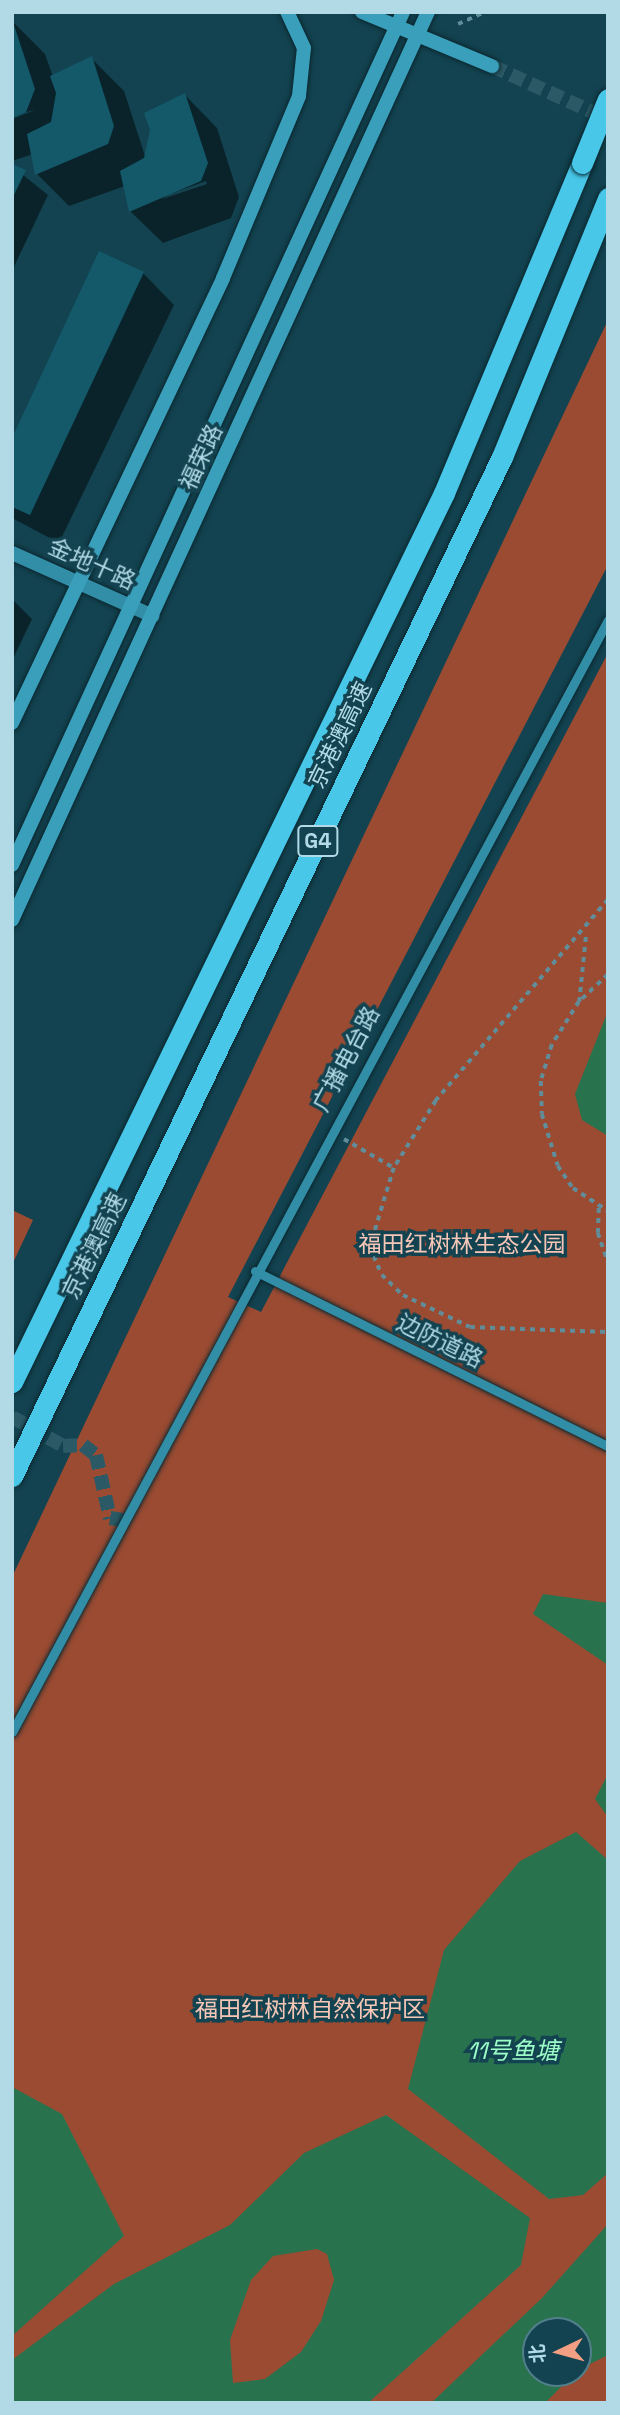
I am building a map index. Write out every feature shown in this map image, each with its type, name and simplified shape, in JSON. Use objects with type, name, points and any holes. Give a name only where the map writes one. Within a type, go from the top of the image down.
[{"type":"highway","name":"京港澳高速","points":[[12,1382],[444,493],[608,99]]},
{"type":"highway","name":"京港澳高速","points":[[12,1476],[502,457],[608,198]]},
{"type":"main road","points":[[12,723],[223,278],[299,96],[304,48],[287,12]]},
{"type":"main road","points":[[362,12],[397,28],[419,33],[492,66]]},
{"type":"main road","points":[[405,12],[419,33]]},
{"type":"main road","name":"福荣路","points":[[12,865],[405,12]]},
{"type":"main road","name":"福荣路","points":[[12,920],[428,12]]},
{"type":"street","name":"金地十路","points":[[12,553],[77,585],[153,616]]},
{"type":"lane","name":"广播电台路","points":[[12,1732],[330,1131],[604,636],[608,620]]},
{"type":"lane","name":"边防道路","points":[[255,1271],[608,1446]]},
{"type":"path","points":[[458,24],[480,13]]},
{"type":"path","points":[[608,900],[586,931],[462,1067],[394,1168],[370,1247],[382,1275],[404,1295],[470,1327],[608,1332]]},
{"type":"path","points":[[579,1002],[586,931]]},
{"type":"path","points":[[608,975],[579,1002],[552,1045],[541,1081],[542,1114],[558,1166],[599,1208],[608,1210]]},
{"type":"path","points":[[330,1131],[394,1168]]},
{"type":"path","points":[[599,1208],[598,1233],[608,1262]]},
{"type":"green space","name":"福田红树林自然保护区","points":[[608,320],[608,565],[228,1297],[261,1312],[608,653],[608,2403],[12,2403],[12,1577]]},
{"type":"green space","points":[[12,1210],[33,1220],[12,1265]]},
{"type":"water","points":[[608,1011],[608,1136],[582,1120],[575,1094]]},
{"type":"water","points":[[543,1594],[608,1603],[608,1665],[533,1614]]},
{"type":"water","points":[[608,1774],[608,1817],[595,1799]]},
{"type":"water","name":"11号鱼塘","points":[[576,1832],[608,1860],[608,2173],[583,2195],[549,2199],[408,2089],[444,1950],[520,1861]]},
{"type":"water","points":[[12,2087],[62,2114],[124,2236],[12,2336]]},
{"type":"water","points":[[386,2115],[530,2218],[521,2265],[368,2403],[12,2403],[12,2360],[114,2284],[230,2225],[304,2153]],"holes":[[[317,2249],[327,2254],[334,2280],[321,2321],[301,2352],[265,2379],[233,2383],[230,2340],[251,2280],[273,2256]]]},
{"type":"water","points":[[608,2224],[608,2355],[592,2363],[592,2317],[522,2317],[522,2387],[561,2387],[545,2403],[431,2403],[542,2298]]},
{"type":"building","points":[[12,19],[35,89],[26,112],[12,118]]},
{"type":"building","points":[[92,56],[114,126],[108,144],[35,175],[27,134],[51,122],[56,93],[50,76]]},
{"type":"building","points":[[185,93],[208,163],[201,181],[129,212],[120,171],[144,158],[150,130],[144,113]]},
{"type":"building","points":[[12,164],[26,170],[12,199]]},
{"type":"building","points":[[99,251],[144,272],[30,515],[12,507],[12,438]]},
{"type":"tunnel","points":[[492,66],[608,119]]},
{"type":"tunnel","points":[[12,1417],[63,1446],[83,1445],[96,1455],[110,1518],[123,1520]]},
{"type":"park label","name":"福田红树林生态公园","points":[[462,1244]]}]
